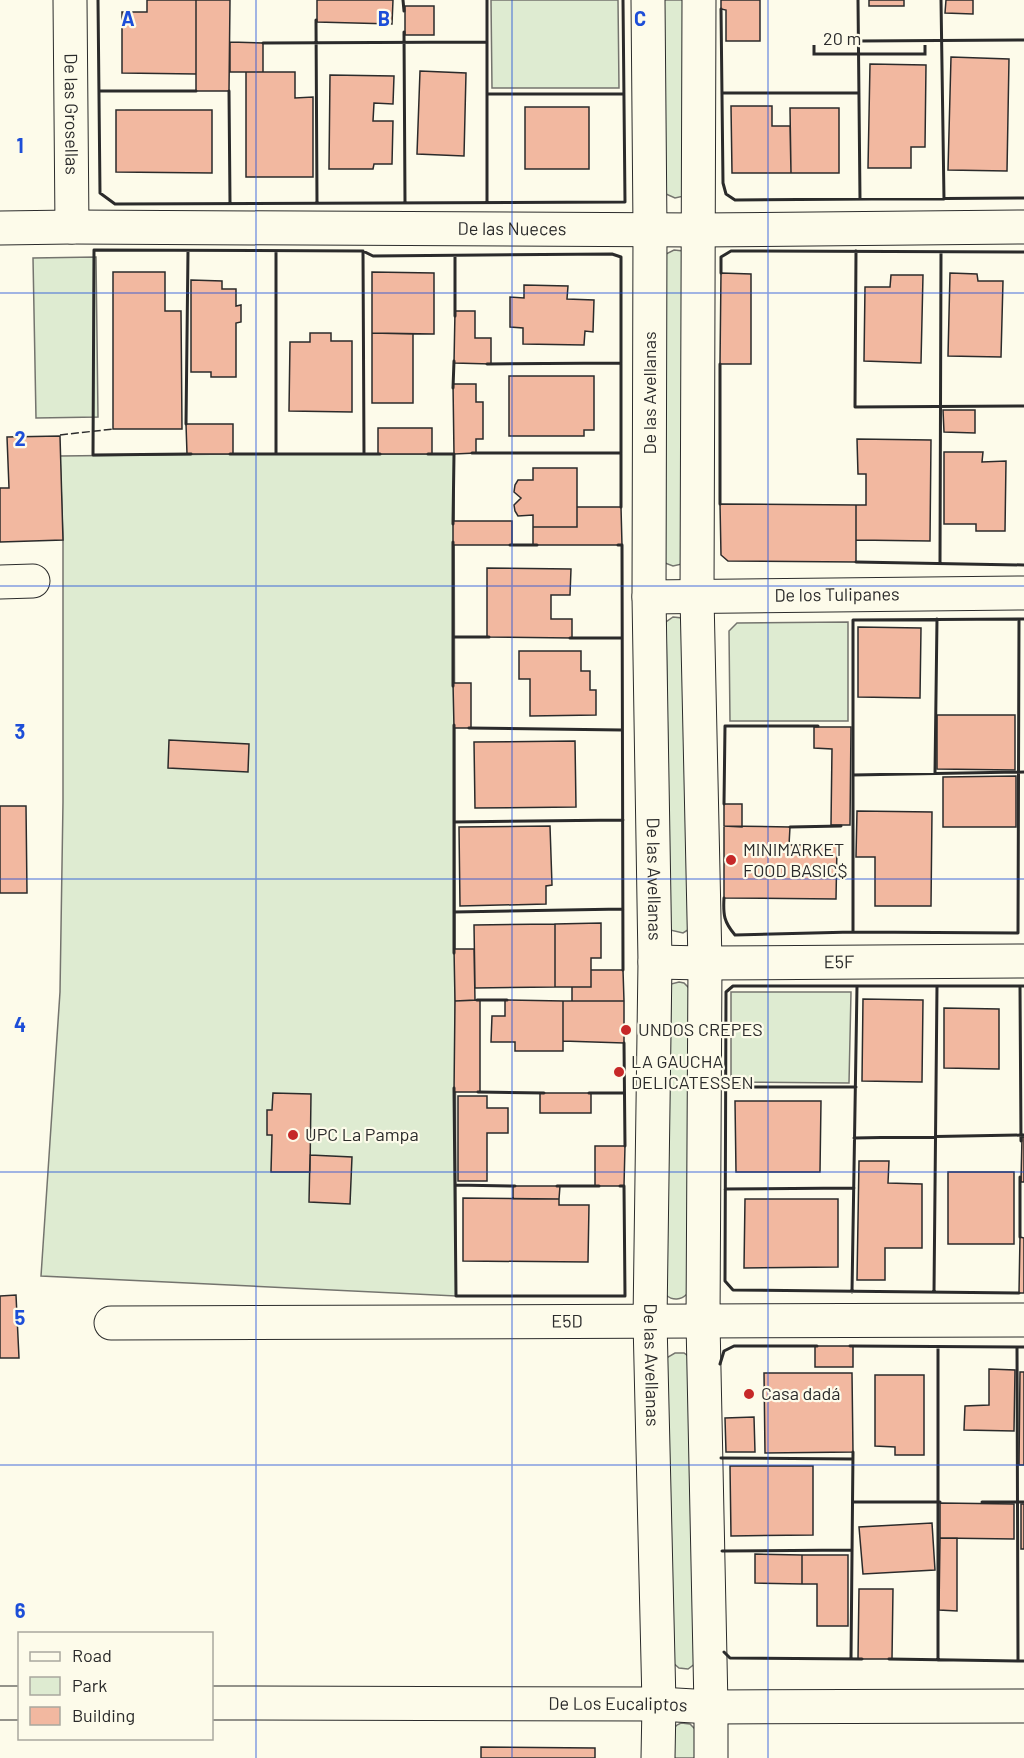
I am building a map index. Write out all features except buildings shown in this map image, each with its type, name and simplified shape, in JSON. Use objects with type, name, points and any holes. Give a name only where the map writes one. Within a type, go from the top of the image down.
[{"type":"street","name":"De las Grosellas","points":[[70,0],[72,227]]},
{"type":"street","name":"De las Avellanas","points":[[648,0],[651,229],[649,597],[655,962],[650,1322],[660,1704],[658,1758]]},
{"type":"street","points":[[699,0],[697,597],[705,963],[703,1322],[711,1758]]},
{"type":"street","name":"De las Nueces","points":[[0,228],[699,230],[1024,227]]},
{"type":"street","points":[[0,582],[33,581]]},
{"type":"street","name":"De los Tulipanes","points":[[649,597],[1024,593]]},
{"type":"street","name":"E5F","points":[[655,962],[1024,961]]},
{"type":"street","name":"E5D","points":[[111,1323],[1024,1320]]},
{"type":"street","points":[[0,1703],[18,1703]]},
{"type":"street","name":"De Los Eucaliptos","points":[[213,1703],[660,1704],[711,1707],[1024,1706]]},
{"type":"green space","points":[[491,0],[618,0],[619,88],[492,88]]},
{"type":"green space","points":[[660,0],[688,0],[684,196],[675,198],[666,194]]},
{"type":"green space","points":[[674,250],[683,251],[682,564],[673,566],[665,563],[664,258],[666,254]]},
{"type":"green space","points":[[96,257],[98,417],[36,418],[33,258]]},
{"type":"green space","points":[[454,454],[456,1296],[41,1276],[60,992],[63,540],[60,456]]},
{"type":"green space","points":[[673,617],[682,618],[691,928],[683,933],[670,930],[666,622]]},
{"type":"green space","points":[[848,622],[848,721],[730,721],[729,631],[737,623]]},
{"type":"green space","points":[[684,983],[690,989],[687,1294],[677,1299],[666,1295],[671,984]]},
{"type":"green space","points":[[731,992],[851,992],[849,1083],[731,1082]]},
{"type":"green space","points":[[675,1353],[684,1353],[688,1356],[696,1663],[688,1669],[679,1668],[672,1662],[665,1361]]},
{"type":"green space","points":[[681,1723],[690,1724],[696,1730],[698,1758],[671,1758],[671,1731]]},
{"type":"fence","points":[[60,435],[113,429]]},
{"type":"wall","points":[[98,0],[100,193],[115,204],[625,202],[623,0]]},
{"type":"wall","points":[[403,0],[404,11]]},
{"type":"wall","points":[[487,0],[487,202]]},
{"type":"wall","points":[[858,0],[860,199]]},
{"type":"wall","points":[[941,0],[944,199]]},
{"type":"wall","points":[[721,9],[723,183],[726,194],[735,200],[1024,198]]},
{"type":"wall","points":[[316,20],[317,203]]},
{"type":"wall","points":[[404,32],[405,203]]},
{"type":"wall","points":[[859,41],[1024,40]]},
{"type":"wall","points":[[263,43],[486,42]]},
{"type":"wall","points":[[99,91],[196,91]]},
{"type":"wall","points":[[229,91],[230,203]]},
{"type":"wall","points":[[722,93],[859,93]]},
{"type":"wall","points":[[487,94],[624,94]]},
{"type":"wall","points":[[191,454],[93,455],[94,250],[363,251],[373,256],[612,254],[621,257],[621,507]]},
{"type":"wall","points":[[186,424],[188,251]]},
{"type":"wall","points":[[276,251],[276,454]]},
{"type":"wall","points":[[363,251],[364,454]]},
{"type":"wall","points":[[721,273],[721,257],[731,251],[1024,252]]},
{"type":"wall","points":[[856,251],[855,407],[1024,406]]},
{"type":"wall","points":[[940,564],[941,252]]},
{"type":"wall","points":[[455,256],[455,316]]},
{"type":"wall","points":[[453,388],[454,361]]},
{"type":"wall","points":[[487,364],[621,363]]},
{"type":"wall","points":[[720,364],[720,504]]},
{"type":"wall","points":[[472,453],[621,453]]},
{"type":"wall","points":[[230,454],[380,454]]},
{"type":"wall","points":[[428,454],[454,454],[453,524]]},
{"type":"wall","points":[[453,542],[453,686]]},
{"type":"wall","points":[[510,545],[537,545]]},
{"type":"wall","points":[[618,545],[622,545],[623,970]]},
{"type":"wall","points":[[856,562],[1024,565]]},
{"type":"wall","points":[[935,773],[937,619]]},
{"type":"wall","points":[[724,898],[725,918],[735,935],[853,932],[1018,933],[1019,619]]},
{"type":"wall","points":[[853,932],[853,620],[1024,619]]},
{"type":"wall","points":[[453,637],[489,637]]},
{"type":"wall","points":[[570,638],[622,638]]},
{"type":"wall","points":[[454,725],[454,953]]},
{"type":"wall","points":[[724,804],[725,726],[818,726]]},
{"type":"wall","points":[[469,728],[622,730]]},
{"type":"wall","points":[[853,775],[1024,772]]},
{"type":"wall","points":[[454,822],[623,820]]},
{"type":"wall","points":[[790,827],[841,826]]},
{"type":"wall","points":[[454,912],[623,909]]},
{"type":"wall","points":[[1019,1293],[733,1290],[725,1281],[726,992],[733,986],[1024,986]]},
{"type":"wall","points":[[852,1292],[857,986]]},
{"type":"wall","points":[[934,1292],[937,986]]},
{"type":"wall","points":[[1020,986],[1021,1141]]},
{"type":"wall","points":[[477,1000],[507,1000]]},
{"type":"wall","points":[[624,1043],[625,1146]]},
{"type":"wall","points":[[726,1087],[856,1087]]},
{"type":"wall","points":[[454,1088],[456,1296],[625,1296],[624,1186],[620,1186]]},
{"type":"wall","points":[[478,1092],[544,1093]]},
{"type":"wall","points":[[589,1093],[624,1093]]},
{"type":"wall","points":[[854,1138],[1024,1135]]},
{"type":"wall","points":[[1020,1177],[1020,1237]]},
{"type":"wall","points":[[455,1185],[515,1186]]},
{"type":"wall","points":[[557,1186],[599,1186]]},
{"type":"wall","points":[[725,1189],[854,1188]]},
{"type":"wall","points":[[720,1364],[724,1351],[734,1346],[817,1346]]},
{"type":"wall","points":[[850,1346],[1024,1347]]},
{"type":"wall","points":[[938,1347],[938,1660]]},
{"type":"wall","points":[[1017,1347],[1018,1661]]},
{"type":"wall","points":[[851,1659],[853,1452]]},
{"type":"wall","points":[[721,1458],[853,1459]]},
{"type":"wall","points":[[853,1502],[940,1502]]},
{"type":"wall","points":[[982,1502],[1024,1502]]},
{"type":"wall","points":[[722,1551],[852,1550]]},
{"type":"wall","points":[[724,1652],[730,1658],[862,1659]]},
{"type":"wall","points":[[889,1659],[1024,1661]]},
{"type":"place","name":"MINIMARKET FOOD BASIC$","points":[[731,860]]},
{"type":"place","name":"UNDOS CREPES","points":[[626,1030]]},
{"type":"place","name":"LA GAUCHA DELICATESSEN","points":[[619,1072]]},
{"type":"place","name":"UPC La Pampa","points":[[293,1135]]},
{"type":"place","name":"Casa dadá","points":[[749,1394]]}]
